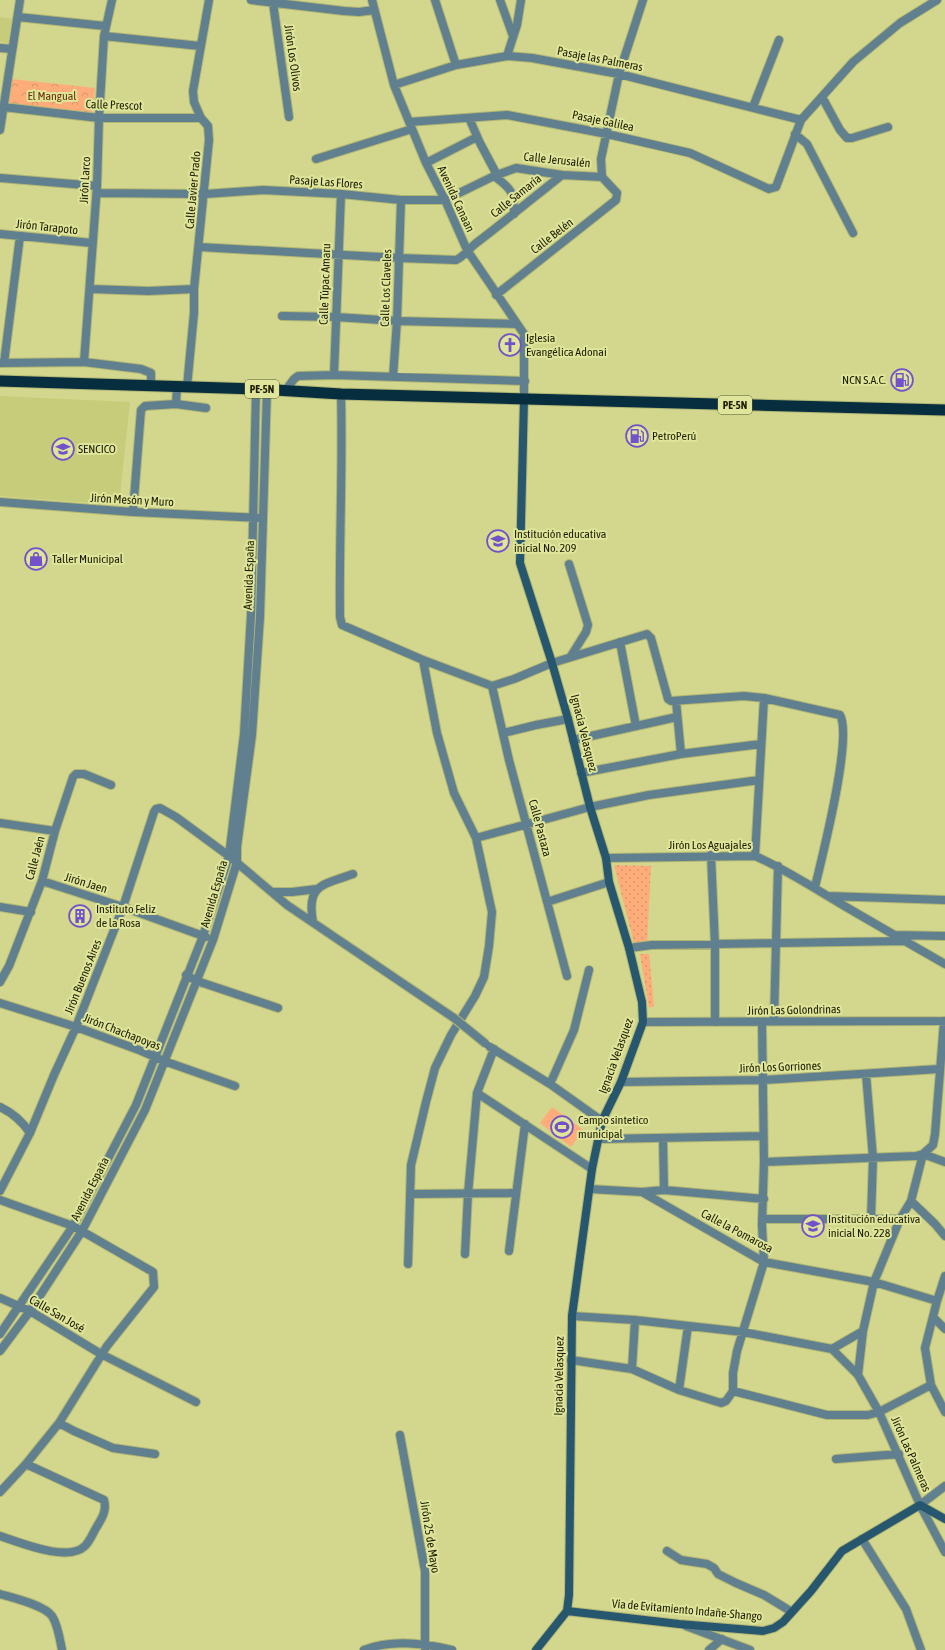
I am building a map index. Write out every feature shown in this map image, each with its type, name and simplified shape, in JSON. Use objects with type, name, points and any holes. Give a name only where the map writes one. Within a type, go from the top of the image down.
[{"type":"highway","name":"PE-5N","points":[[0,381],[262,389],[341,394],[945,410]]},
{"type":"main road","name":"Ignacia Velasquez","points":[[524,399],[520,563],[552,663],[590,807],[606,858],[608,882],[629,948],[642,1002],[643,1022],[622,1082],[602,1122],[600,1139],[592,1169],[572,1316],[569,1595],[567,1611]]},
{"type":"main road","name":"Vía de Evitamiento Indañe-Shango","points":[[567,1611],[679,1624],[763,1631],[774,1628],[784,1622],[842,1551],[920,1505]]},
{"type":"main road","points":[[920,1505],[945,1519]]},
{"type":"main road","points":[[536,1650],[567,1611]]},
{"type":"street","points":[[0,130],[20,0]]},
{"type":"street","name":"Jirón Larco","points":[[84,362],[91,289],[92,244],[97,190],[99,118],[104,36],[112,0]]},
{"type":"street","name":"Calle Javier Prado","points":[[176,404],[182,387],[205,194],[209,140],[208,126],[201,118],[194,102],[193,91],[209,0]]},
{"type":"street","points":[[251,0],[358,12],[374,10]]},
{"type":"street","name":"Avenida Canaan","points":[[372,0],[394,85],[426,163],[445,200],[467,250],[496,295],[524,334],[524,399]]},
{"type":"street","points":[[435,0],[456,65]]},
{"type":"street","points":[[500,0],[513,36]]},
{"type":"street","points":[[507,56],[517,25],[521,0]]},
{"type":"street","points":[[602,177],[602,160],[619,74],[643,0]]},
{"type":"street","points":[[853,233],[807,144],[795,134],[801,120],[853,62],[900,24],[937,0]]},
{"type":"street","name":"Jirón Los Olivos","points":[[273,3],[289,117]]},
{"type":"street","points":[[18,17],[106,26]]},
{"type":"street","points":[[104,36],[200,46]]},
{"type":"street","points":[[753,107],[779,40]]},
{"type":"street","points":[[0,48],[12,50]]},
{"type":"street","name":"Pasaje las Palmeras","points":[[394,85],[456,65],[507,56],[532,58],[619,74],[801,120]]},
{"type":"street","points":[[822,97],[840,130],[847,138],[852,138],[888,127]]},
{"type":"street","name":"Calle Prescot","points":[[3,107],[99,118],[201,118]]},
{"type":"street","name":"Pasaje Galilea","points":[[316,159],[411,125],[508,114],[608,134],[690,153],[769,188],[776,187],[795,134]]},
{"type":"street","points":[[469,118],[495,176],[508,186],[510,190],[514,201],[514,214]]},
{"type":"street","points":[[426,163],[477,137]]},
{"type":"street","name":"Calle Jerusalén","points":[[445,200],[495,176],[516,168],[562,175],[602,177]]},
{"type":"street","name":"Calle Samaría","points":[[199,247],[456,260],[562,175]]},
{"type":"street","name":"Calle Belén","points":[[496,295],[613,204],[616,200],[617,193],[602,177]]},
{"type":"street","name":"Pasaje Las Flores","points":[[0,178],[97,190],[205,194],[263,190],[341,194],[401,200],[445,200]]},
{"type":"street","name":"Calle Túpac Amaru","points":[[334,375],[341,194]]},
{"type":"street","name":"Calle Los Claveles","points":[[393,377],[397,321],[401,200]]},
{"type":"street","name":"Jirón Tarapoto","points":[[0,234],[92,244]]},
{"type":"street","points":[[20,236],[2,363],[84,362],[140,369],[151,374],[152,386]]},
{"type":"street","points":[[91,289],[148,291],[194,289]]},
{"type":"street","points":[[282,316],[336,316],[397,321],[517,324]]},
{"type":"street","points":[[285,390],[298,376],[334,375],[525,381]]},
{"type":"street","name":"Avenida España","points":[[0,1351],[30,1311],[82,1231],[144,1110],[213,940],[237,862],[237,847],[252,735],[260,617],[263,518],[262,389]]},
{"type":"street","name":"Avenida España","points":[[0,1334],[20,1307],[73,1226],[136,1104],[186,975],[203,936],[230,856],[244,734],[251,615],[253,518],[262,389]]},
{"type":"street","points":[[341,394],[342,417],[339,553],[341,624],[423,660],[492,686],[514,679],[571,656],[647,634],[649,636],[668,699],[676,701],[744,696],[764,698],[840,715],[843,724],[840,767],[833,811],[815,887]]},
{"type":"street","points":[[133,512],[142,410],[144,406],[176,404],[206,408]]},
{"type":"street","name":"Jirón Mesón y Muro","points":[[0,502],[133,512],[263,518]]},
{"type":"street","points":[[568,564],[588,625],[586,632],[571,656]]},
{"type":"street","points":[[620,642],[636,726]]},
{"type":"street","points":[[408,1264],[412,1165],[426,1102],[435,1068],[451,1034],[475,996],[484,977],[492,912],[476,838],[451,785],[437,733],[423,660]]},
{"type":"street","name":"Calle Pastaza","points":[[492,686],[567,976]]},
{"type":"street","points":[[755,856],[764,698]]},
{"type":"street","points":[[676,701],[681,754]]},
{"type":"street","points":[[573,740],[677,717]]},
{"type":"street","points":[[503,733],[568,719]]},
{"type":"street","points":[[581,773],[681,754],[761,744]]},
{"type":"street","name":"Calle Jaén","points":[[0,982],[9,966],[31,912],[42,881],[55,831],[71,783],[76,774],[84,774],[111,785]]},
{"type":"street","points":[[476,838],[590,807],[649,795],[759,780]]},
{"type":"street","name":"Jirón Buenos Aires","points":[[0,1191],[30,1133],[76,1027],[123,907],[154,812],[160,808],[176,817],[230,856]]},
{"type":"street","points":[[0,823],[55,831]]},
{"type":"street","points":[[711,855],[715,945],[715,1022]]},
{"type":"street","name":"Jirón Los Aguajales","points":[[606,858],[711,855],[755,856],[778,866],[815,887],[945,964]]},
{"type":"street","points":[[230,856],[287,905],[454,1018],[486,1044],[550,1084],[602,1122]]},
{"type":"street","points":[[774,1021],[778,866]]},
{"type":"street","points":[[272,892],[292,892],[317,889],[327,883],[353,874]]},
{"type":"street","name":"Jirón Jaen","points":[[42,881],[123,907],[213,940]]},
{"type":"street","points":[[547,902],[608,882]]},
{"type":"street","points":[[313,922],[312,905],[314,892],[317,889]]},
{"type":"street","points":[[828,896],[945,900]]},
{"type":"street","points":[[0,907],[31,912]]},
{"type":"street","points":[[894,935],[945,936]]},
{"type":"street","points":[[629,948],[652,945],[905,941]]},
{"type":"street","points":[[550,1084],[574,1030],[589,970]]},
{"type":"street","points":[[186,975],[197,981],[278,1008]]},
{"type":"street","name":"Jirón Chachapoyas","points":[[0,1004],[76,1027],[139,1050],[164,1062],[235,1086]]},
{"type":"street","points":[[764,1162],[916,1156],[923,1154],[933,1145],[938,1121],[939,1069],[945,1021]]},
{"type":"street","name":"Jirón Las Golondrinas","points":[[643,1022],[945,1021]]},
{"type":"street","points":[[571,1360],[632,1369],[679,1390],[721,1403],[726,1401],[733,1391],[733,1373],[737,1351],[764,1262],[762,1219],[764,1199],[764,1080],[762,1022]]},
{"type":"street","points":[[465,1254],[468,1194],[477,1093],[484,1071],[494,1049]]},
{"type":"street","name":"Jirón Los Gorriones","points":[[622,1082],[764,1080],[939,1069]]},
{"type":"street","points":[[866,1074],[873,1158],[871,1219]]},
{"type":"street","points":[[477,1093],[592,1169]]},
{"type":"street","points":[[0,1107],[20,1119],[30,1133]]},
{"type":"street","points":[[509,1251],[524,1124]]},
{"type":"street","points":[[600,1139],[763,1136]]},
{"type":"street","points":[[663,1138],[664,1190]]},
{"type":"street","points":[[923,1154],[945,1162]]},
{"type":"street","points":[[858,1375],[863,1331],[874,1282],[900,1219],[911,1201],[923,1154]]},
{"type":"street","points":[[590,1189],[642,1192],[664,1190],[764,1199]]},
{"type":"street","points":[[411,1194],[516,1192]]},
{"type":"street","name":"Calle la Pomarosa","points":[[642,1192],[764,1262],[874,1282],[937,1301]]},
{"type":"street","points":[[0,1200],[73,1226],[153,1272],[154,1280],[154,1287],[101,1354],[59,1423],[26,1464],[0,1492]]},
{"type":"street","points":[[911,1201],[945,1236]]},
{"type":"street","points":[[762,1219],[900,1219]]},
{"type":"street","points":[[945,1276],[937,1301],[926,1348],[931,1385],[945,1412]]},
{"type":"street","name":"Calle San José","points":[[0,1298],[30,1311],[101,1354],[196,1402]]},
{"type":"street","points":[[572,1316],[635,1320],[744,1332],[832,1349],[863,1331]]},
{"type":"street","points":[[933,1317],[945,1329]]},
{"type":"street","points":[[632,1369],[635,1320]]},
{"type":"street","points":[[679,1390],[688,1326]]},
{"type":"street","name":"Jirón Las Palmeras","points":[[832,1349],[858,1375],[880,1412],[920,1505],[945,1552]]},
{"type":"street","points":[[733,1391],[827,1415],[868,1415],[880,1412],[931,1385]]},
{"type":"street","points":[[59,1423],[113,1448],[155,1454]]},
{"type":"street","name":"Jirón 25 de Mayo","points":[[400,1435],[425,1571],[425,1647]]},
{"type":"street","points":[[836,1459],[899,1454]]},
{"type":"street","points":[[0,1536],[40,1550],[58,1552],[80,1550],[86,1546],[105,1512],[104,1500],[26,1464]]},
{"type":"street","points":[[920,1505],[945,1486]]},
{"type":"street","points":[[862,1539],[906,1609],[922,1650]]},
{"type":"street","points":[[667,1551],[681,1560],[707,1564],[714,1568],[718,1574],[736,1584],[764,1595],[792,1612]]},
{"type":"street","points":[[0,1594],[30,1603],[50,1614],[54,1618],[62,1650]]},
{"type":"street","points":[[679,1624],[750,1650]]},
{"type":"street","points":[[709,1650],[722,1639]]},
{"type":"street","points":[[364,1650],[374,1646],[398,1643],[452,1650]]},
{"type":"shaded area","points":[[0,17],[12,19],[8,43],[0,42]]},
{"type":"shaded area","name":"SENCICO","points":[[0,396],[130,402],[119,505],[0,496]]},
{"type":"green space","name":"El Mangual","points":[[12,79],[95,88],[92,113],[9,104]]},
{"type":"green space","points":[[614,865],[651,866],[647,945],[635,947]]},
{"type":"green space","points":[[640,954],[649,954],[654,1006],[649,1008]]},
{"type":"green space","name":"Campo sintetico municipal","points":[[552,1107],[583,1130],[571,1147],[540,1123]]},
{"type":"place","name":"Iglesia Evangélica Adonai","points":[[510,345]]},
{"type":"place","name":"NCN S.A.C.","points":[[902,380]]},
{"type":"place","name":"PetroPerú","points":[[637,436]]},
{"type":"place","name":"SENCICO","points":[[63,449]]},
{"type":"place","name":"Institución educativa inicial No. 209","points":[[498,541]]},
{"type":"place","name":"Taller Municipal","points":[[36,559]]},
{"type":"place","name":"Instituto Feliz de la Rosa","points":[[80,916]]},
{"type":"place","name":"Campo sintetico municipal","points":[[562,1127]]},
{"type":"place","name":"Institución educativa inicial No. 228","points":[[813,1226]]}]
